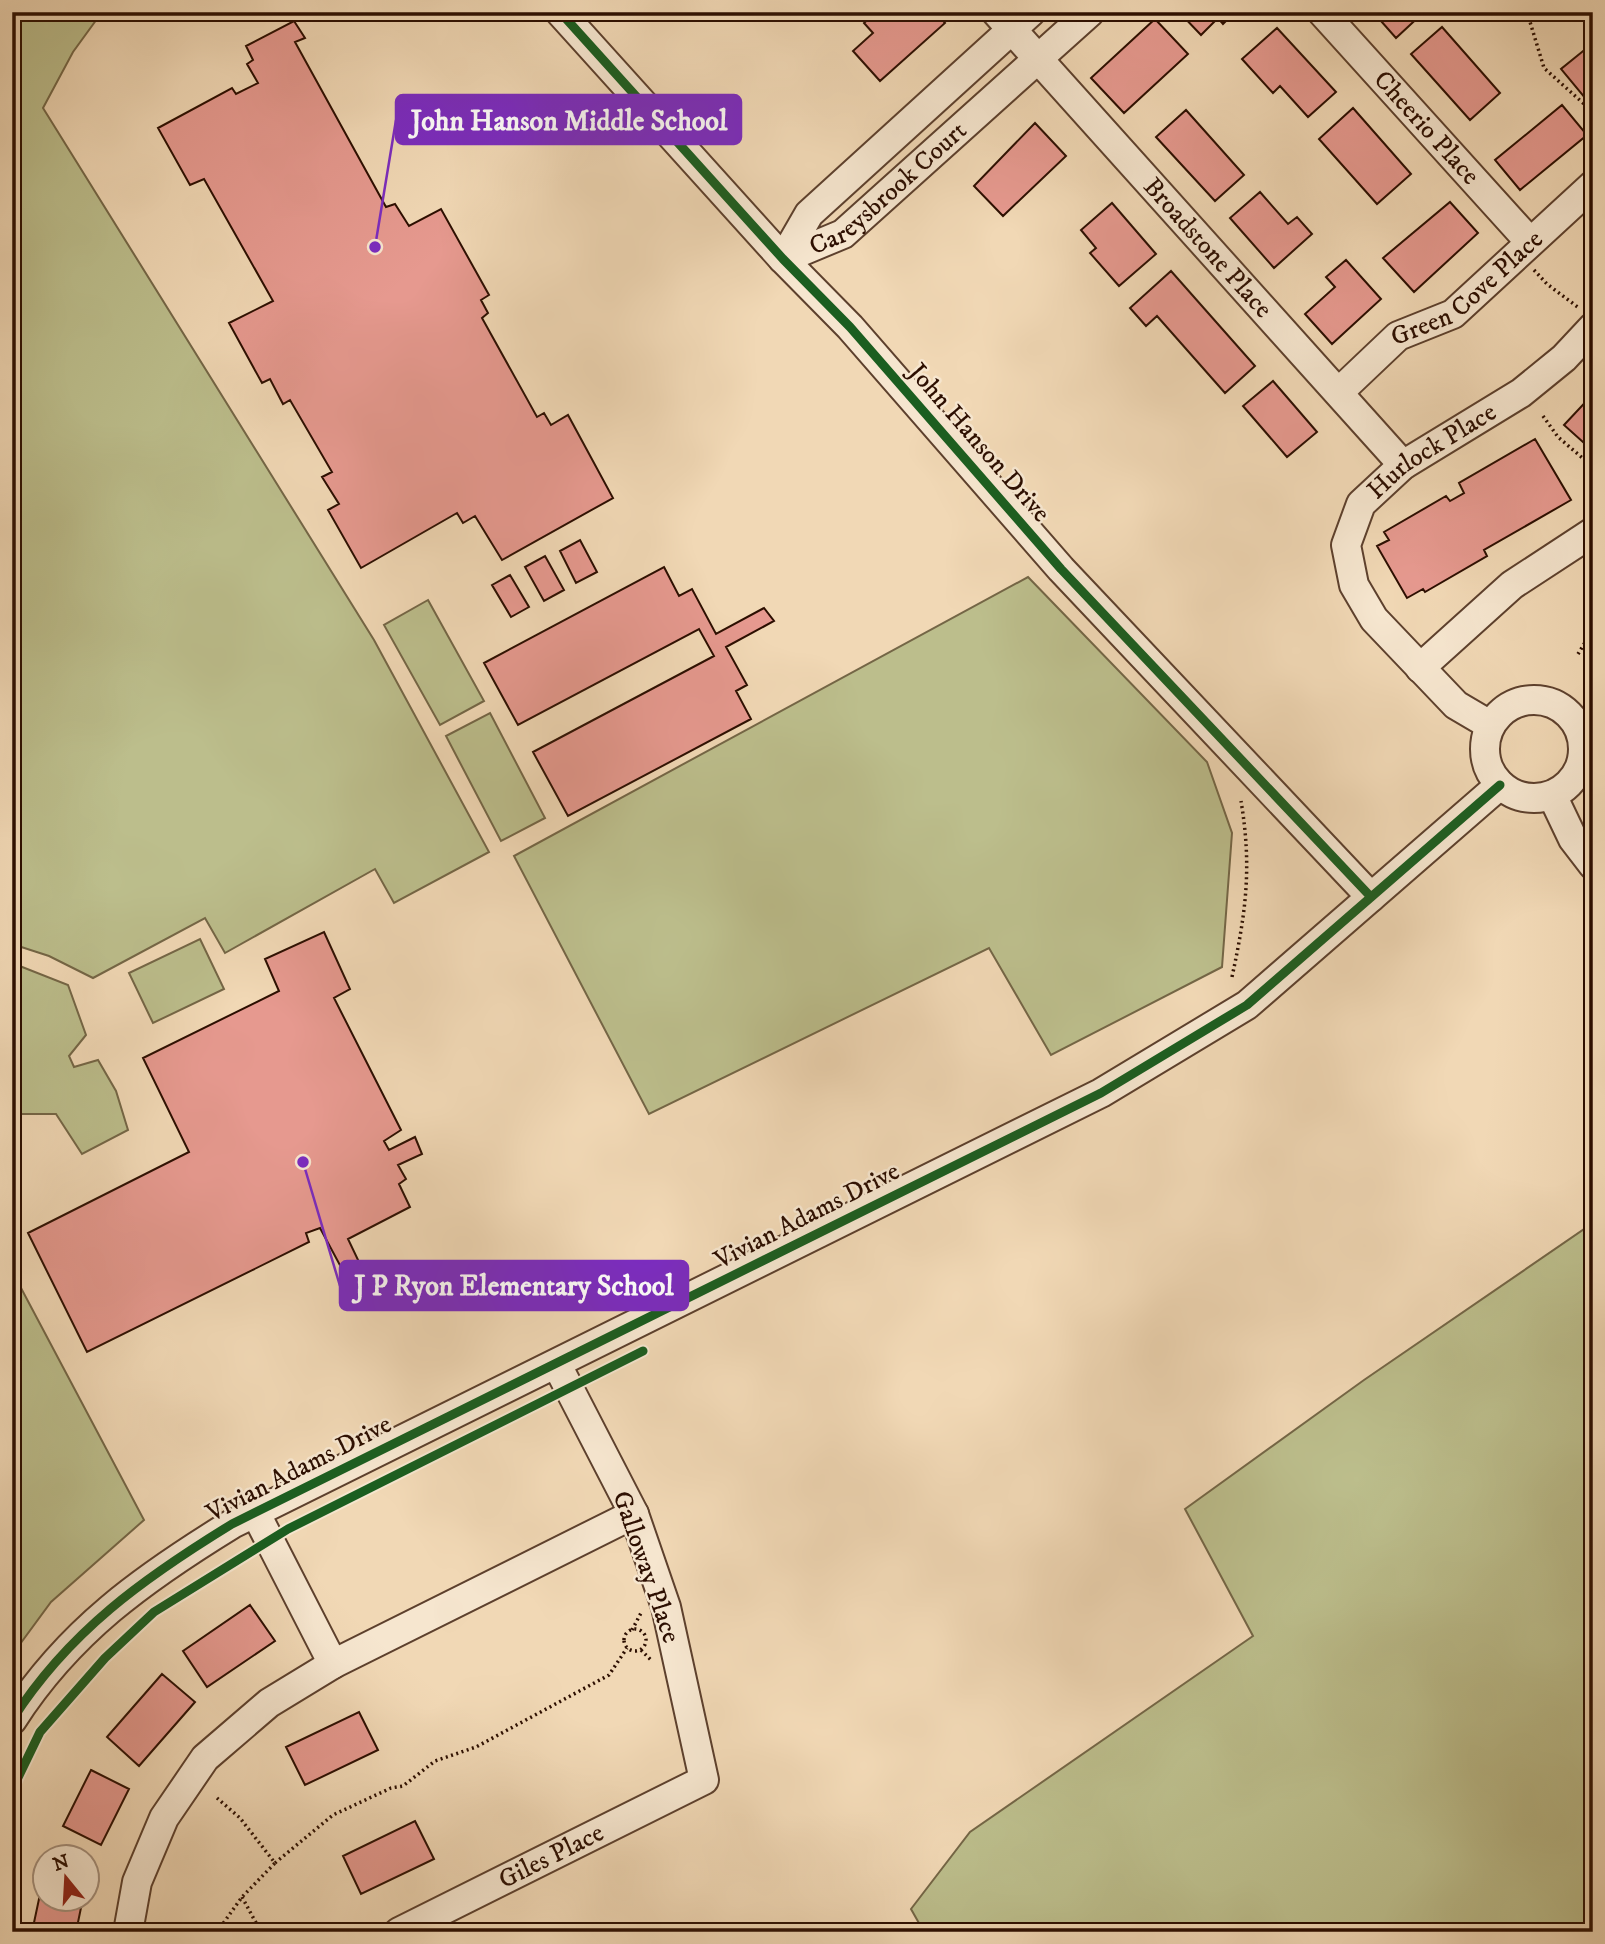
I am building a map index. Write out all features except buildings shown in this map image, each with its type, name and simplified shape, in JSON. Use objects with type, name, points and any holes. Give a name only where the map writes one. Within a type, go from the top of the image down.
[{"type":"street","name":"John Hanson Drive","points":[[560,12],[783,259],[850,327],[1061,569],[1371,897]]},
{"type":"street","name":"Careysbrook Court","points":[[783,259],[843,234],[1090,12]]},
{"type":"street","name":"Cheerio Place","points":[[1322,12],[1523,248]]},
{"type":"street","name":"Careysbrook Court","points":[[783,259],[809,214],[1013,18]]},
{"type":"street","name":"Broadstone Place","points":[[1013,18],[1038,59],[1403,465]]},
{"type":"street","name":"Green Cove Place","points":[[1339,392],[1398,336],[1453,314],[1593,185]]},
{"type":"street","name":"Hurlock Place","points":[[1490,725],[1456,705],[1374,619],[1354,585],[1346,545],[1361,504],[1403,465],[1521,393],[1564,358],[1590,321]]},
{"type":"street","points":[[1420,668],[1512,585],[1593,532]]},
{"type":"street","points":[[1528,699],[1558,705],[1570,714],[1583,742],[1583,757],[1572,780],[1552,795],[1524,797],[1500,785],[1490,772],[1485,757],[1485,741],[1490,725],[1506,707],[1528,699]]},
{"type":"street","name":"Vivian Adams Drive","points":[[12,1720],[59,1656],[111,1606],[146,1578],[255,1512],[557,1365],[1101,1093],[1247,1005],[1500,785]]},
{"type":"street","points":[[1552,795],[1573,839],[1593,865]]},
{"type":"street","name":"Galloway Place","points":[[557,1365],[634,1514],[666,1607],[704,1780]]},
{"type":"street","points":[[255,1512],[333,1664]]},
{"type":"street","points":[[128,1932],[137,1882],[164,1818],[205,1758],[269,1703],[333,1664],[634,1514]]},
{"type":"street","name":"Giles Place","points":[[399,1932],[704,1780]]},
{"type":"path","points":[[1527,12],[1544,68],[1593,112]]},
{"type":"path","points":[[1523,248],[1547,284],[1590,321]]},
{"type":"path","points":[[1543,416],[1558,437],[1593,467]]},
{"type":"path","points":[[1578,654],[1593,629]]},
{"type":"path","points":[[1232,976],[1248,887],[1249,846],[1241,801]]},
{"type":"path","points":[[217,1932],[242,1898],[275,1863],[332,1815],[391,1788],[403,1786],[435,1761],[476,1746],[609,1675],[627,1648],[625,1637],[632,1630],[646,1602]]},
{"type":"path","points":[[627,1648],[637,1652],[646,1645],[645,1634],[632,1630]]},
{"type":"path","points":[[218,1798],[240,1818],[275,1863]]},
{"type":"path","points":[[242,1898],[261,1932]]},
{"type":"green space","points":[[12,12],[102,12],[73,52],[43,108],[374,640],[489,852],[394,903],[375,869],[225,953],[205,918],[93,978],[49,956],[12,944]]},
{"type":"green space","points":[[1028,577],[1207,762],[1232,833],[1222,967],[1051,1055],[989,948],[649,1114],[514,856]]},
{"type":"green space","points":[[428,600],[484,701],[440,725],[384,625]]},
{"type":"green space","points":[[490,713],[545,818],[501,841],[446,736]]},
{"type":"green space","points":[[200,939],[224,989],[153,1023],[129,973]]},
{"type":"green space","points":[[12,963],[68,985],[86,1035],[69,1056],[74,1067],[98,1060],[116,1091],[128,1130],[82,1154],[56,1114],[12,1114]]},
{"type":"green space","points":[[1593,1223],[1593,1932],[924,1932],[911,1909],[970,1832],[1253,1636],[1185,1509],[1364,1380]]},
{"type":"green space","points":[[12,1271],[144,1520],[51,1602],[12,1655]]},
{"type":"cycle path","points":[[560,12],[783,259],[850,327],[1061,569],[1371,897]]},
{"type":"cycle path","points":[[12,1720],[34,1688],[83,1633],[139,1586],[232,1524],[1101,1093],[1247,1005],[1500,785]]},
{"type":"cycle path","points":[[12,1790],[40,1732],[105,1658],[154,1612],[288,1529],[643,1351]]},
{"type":"place","name":"John Hanson Middle School","points":[[375,247]]},
{"type":"place","name":"J P Ryon Elementary School","points":[[303,1162]]}]
